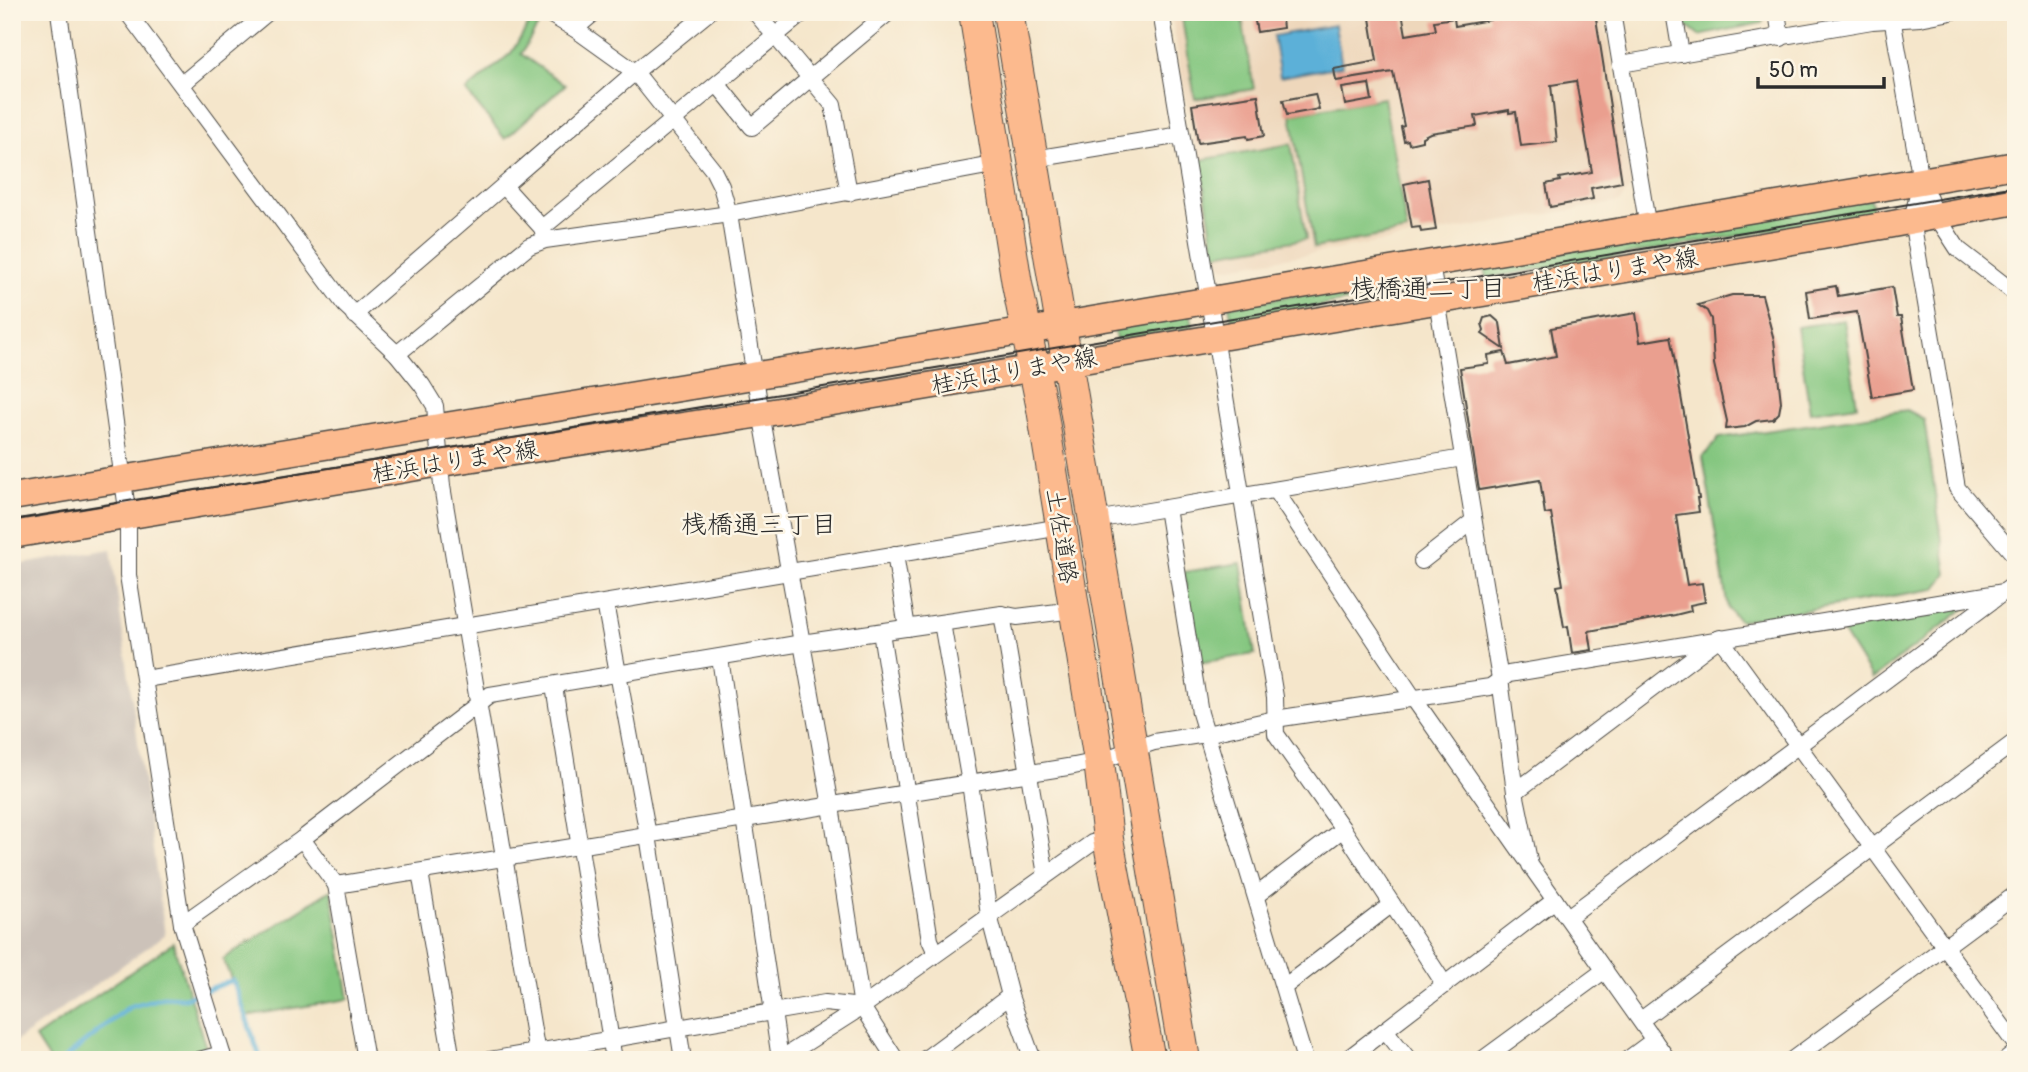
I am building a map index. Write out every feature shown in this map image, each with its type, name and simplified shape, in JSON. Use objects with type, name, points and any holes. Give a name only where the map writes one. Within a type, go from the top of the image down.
[{"type":"highway","name":"土佐道路","points":[[974,12],[1099,761],[1108,839],[1150,1060]]},
{"type":"highway","name":"土佐道路","points":[[1008,12],[1185,1060]]},
{"type":"main road","name":"桂浜はりまや線","points":[[12,497],[2016,166]]},
{"type":"main road","name":"桂浜はりまや線","points":[[12,535],[441,463],[761,414],[2016,201]]},
{"type":"street","points":[[60,12],[128,517],[128,575],[182,924],[223,1057],[199,1060]]},
{"type":"street","points":[[127,12],[288,231],[354,315],[397,354],[436,406],[442,486],[537,1056]]},
{"type":"street","points":[[182,84],[268,12]]},
{"type":"street","points":[[546,12],[575,29],[635,72],[713,170],[722,186],[831,806],[862,1007],[896,1060]]},
{"type":"street","points":[[575,29],[595,12]]},
{"type":"street","points":[[354,315],[635,72],[709,12]]},
{"type":"street","points":[[755,12],[834,105],[849,193]]},
{"type":"street","points":[[397,354],[544,234],[804,12]]},
{"type":"street","points":[[718,85],[752,127],[889,12]]},
{"type":"street","points":[[1160,12],[1275,697],[1276,734],[1343,829],[1445,985]]},
{"type":"street","points":[[1612,12],[1648,228]]},
{"type":"street","points":[[1674,12],[1681,54]]},
{"type":"street","points":[[1777,12],[1781,38]]},
{"type":"street","points":[[1621,64],[1781,38],[1892,16],[1951,12]]},
{"type":"street","points":[[1892,16],[1921,181],[1956,488],[2016,557]]},
{"type":"street","points":[[1034,159],[1181,135]]},
{"type":"street","points":[[544,234],[729,214],[998,164]]},
{"type":"street","points":[[1921,181],[1924,217],[1958,249],[2016,294]]},
{"type":"street","points":[[505,186],[544,234]]},
{"type":"street","points":[[1432,264],[1500,679],[1515,792],[1530,865]]},
{"type":"street","points":[[1095,520],[1463,458]]},
{"type":"street","points":[[1275,490],[1414,699],[1668,1060]]},
{"type":"street","points":[[1167,508],[1200,713],[1305,1060]]},
{"type":"street","points":[[1422,561],[1473,521]]},
{"type":"street","points":[[145,679],[1061,527]]},
{"type":"street","points":[[895,554],[907,628]]},
{"type":"street","points":[[336,886],[1099,761],[1154,741],[1206,734],[1275,719],[1490,687],[1509,674],[2010,587]]},
{"type":"street","points":[[1567,917],[2010,587]]},
{"type":"street","points":[[605,603],[648,835],[683,1060]]},
{"type":"street","points":[[182,924],[302,839],[490,695],[802,643],[1002,614],[1017,617],[1074,610]]},
{"type":"street","points":[[1002,614],[1046,875]]},
{"type":"street","points":[[942,623],[970,783],[989,915],[1010,996],[1033,1060]]},
{"type":"street","points":[[881,632],[930,940],[936,953]]},
{"type":"street","points":[[1720,638],[2016,1045]]},
{"type":"street","points":[[1515,792],[1720,638]]},
{"type":"street","points":[[720,658],[775,1011],[779,1059],[862,1007],[1092,843],[1108,839]]},
{"type":"street","points":[[554,686],[614,1060]]},
{"type":"street","points":[[1641,1020],[2016,741]]},
{"type":"street","points":[[1257,895],[1343,829]]},
{"type":"street","points":[[302,839],[336,886],[366,1060]]},
{"type":"street","points":[[420,872],[452,1060]]},
{"type":"street","points":[[1792,1060],[2016,894]]},
{"type":"street","points":[[1346,1060],[1555,900]]},
{"type":"street","points":[[1284,987],[1392,904]]},
{"type":"street","points":[[1482,1060],[1605,970]]},
{"type":"street","points":[[924,1060],[1010,996]]},
{"type":"street","points":[[489,1060],[537,1056],[611,1040],[825,1003],[862,1007]]},
{"type":"street","points":[[1385,1030],[1409,1060]]},
{"type":"street","points":[[1627,1060],[1654,1040]]},
{"type":"street","points":[[2006,1060],[2016,1052]]},
{"type":"shaded area","points":[[1171,12],[1603,12],[1632,185],[1620,202],[1225,268],[1212,258]]},
{"type":"shaded area","points":[[111,549],[165,935],[12,1044],[12,566]]},
{"type":"green space","points":[[1181,12],[1241,12],[1254,89],[1195,99]]},
{"type":"green space","points":[[1682,12],[1766,12],[1762,23],[1699,36],[1684,24]]},
{"type":"green space","points":[[534,16],[542,19],[521,54],[565,85],[505,139],[466,91],[511,53]]},
{"type":"green space","points":[[1384,98],[1407,231],[1314,248],[1291,114]]},
{"type":"green space","points":[[1291,144],[1306,239],[1215,254],[1200,160]]},
{"type":"green space","points":[[1871,199],[1874,213],[1487,278],[1484,264]]},
{"type":"green space","points":[[1404,278],[1407,291],[1232,321],[1229,306]]},
{"type":"green space","points":[[1190,311],[1193,327],[1116,340],[1113,324]]},
{"type":"green space","points":[[1844,320],[1857,405],[1810,412],[1797,327]]},
{"type":"green space","points":[[1907,410],[1924,419],[1947,574],[1935,589],[1740,621],[1728,609],[1703,457],[1719,438]]},
{"type":"green space","points":[[1241,563],[1255,654],[1198,663],[1184,572]]},
{"type":"green space","points":[[1968,606],[1872,679],[1838,625]]},
{"type":"green space","points":[[331,890],[349,999],[246,1016],[223,959]]},
{"type":"green space","points":[[173,943],[206,1048],[158,1060],[49,1060],[35,1038]]},
{"type":"water","points":[[1335,25],[1342,66],[1280,77],[1273,36]]},
{"type":"building","points":[[1281,12],[1283,28],[1257,32],[1254,16]]},
{"type":"building","points":[[1369,12],[1402,12],[1406,35],[1436,30],[1434,21],[1454,18],[1455,26],[1490,20],[1488,12],[1595,12],[1622,182],[1591,188],[1593,199],[1550,207],[1546,184],[1560,181],[1559,178],[1592,172],[1576,81],[1551,85],[1557,142],[1521,146],[1516,112],[1509,113],[1509,110],[1475,116],[1477,126],[1430,133],[1422,137],[1422,141],[1409,144],[1408,140],[1404,141],[1401,127],[1404,126],[1393,72],[1336,81],[1334,69],[1377,61]]},
{"type":"building","points":[[1369,84],[1372,100],[1345,105],[1342,88]]},
{"type":"building","points":[[1315,94],[1319,109],[1287,115],[1283,100]]},
{"type":"building","points":[[1258,95],[1264,136],[1198,143],[1192,105]]},
{"type":"building","points":[[1428,179],[1436,230],[1421,232],[1420,227],[1412,228],[1404,184]]},
{"type":"building","points":[[1836,286],[1838,296],[1892,287],[1897,317],[1901,317],[1913,390],[1872,397],[1857,312],[1810,319],[1806,291]]},
{"type":"building","points":[[1732,295],[1762,295],[1774,340],[1781,402],[1779,413],[1773,419],[1726,429],[1727,421],[1714,364],[1711,319],[1707,311],[1698,305]]},
{"type":"building","points":[[1636,313],[1640,342],[1670,337],[1699,498],[1699,512],[1676,515],[1687,585],[1702,583],[1705,602],[1690,605],[1691,611],[1675,615],[1589,631],[1592,650],[1572,653],[1568,626],[1564,627],[1557,586],[1563,585],[1551,513],[1545,514],[1540,480],[1479,490],[1460,368],[1489,364],[1488,355],[1504,352],[1508,365],[1556,356],[1551,328]]},
{"type":"building","points":[[1492,316],[1500,323],[1504,349],[1482,334],[1484,318]]},
{"type":"waterway","points":[[63,1060],[129,1007],[163,997],[185,998],[233,980],[261,1060]]},
{"type":"tram line","points":[[12,520],[817,388],[2016,186]]},
{"type":"district","name":"桟橋通二丁目","points":[[1428,288]]},
{"type":"district","name":"桟橋通三丁目","points":[[759,524]]}]
